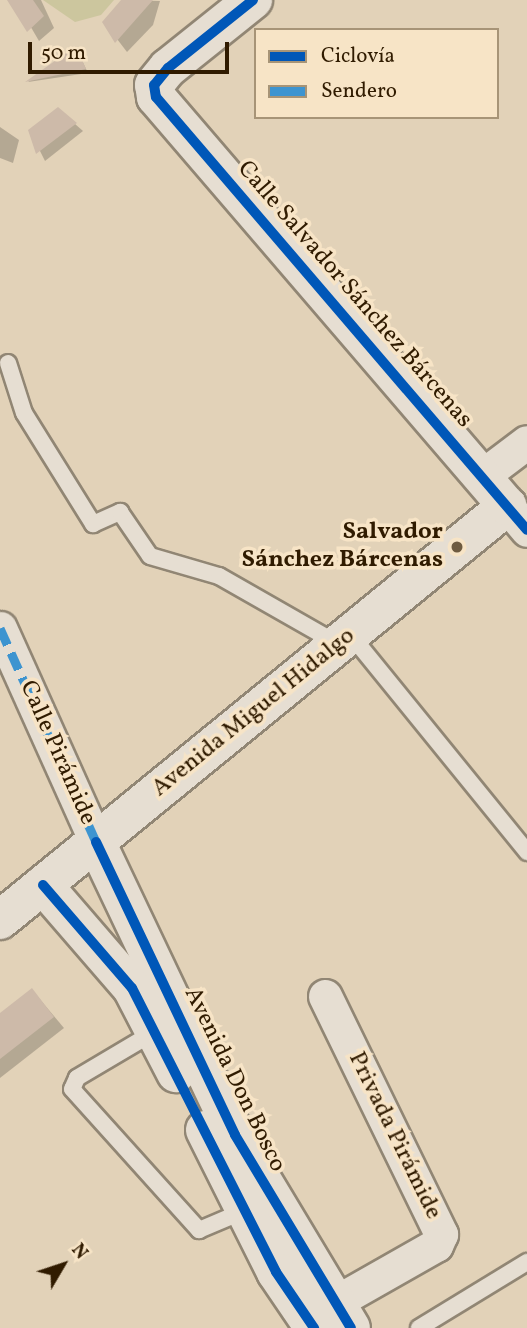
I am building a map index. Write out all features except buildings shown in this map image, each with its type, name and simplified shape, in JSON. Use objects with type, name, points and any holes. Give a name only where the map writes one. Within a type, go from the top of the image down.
[{"type":"street","name":"Calle Salvador Sánchez Bárcenas","points":[[253,0],[154,85],[164,108],[517,518]]},
{"type":"street","points":[[482,476],[527,442]]},
{"type":"street","name":"Avenida Miguel Hidalgo","points":[[0,920],[344,639],[517,518]]},
{"type":"street","name":"Calle Pirámide","points":[[0,628],[96,842]]},
{"type":"street","name":"Avenida Don Bosco","points":[[96,842],[235,1135],[332,1320]]},
{"type":"street","name":"Avenida Don Bosco","points":[[43,885],[99,943],[156,1031],[244,1211],[332,1320]]},
{"type":"street","name":"Privada Pirámide","points":[[325,996],[441,1234],[436,1245],[332,1320]]},
{"type":"lane","points":[[8,363],[23,413],[93,524],[120,512],[150,556],[219,576],[344,639],[527,852]]},
{"type":"lane","points":[[156,1031],[76,1078],[72,1089],[200,1230],[244,1211]]},
{"type":"lane","points":[[419,1328],[527,1262]]},
{"type":"shaded area","points":[[43,0],[114,0],[101,15],[75,22]]},
{"type":"marked path","points":[[0,628],[96,842]]},
{"type":"cycle path","points":[[253,0],[168,68],[154,85],[156,97],[527,530]]},
{"type":"cycle path","points":[[96,842],[235,1135],[351,1328]]},
{"type":"cycle path","points":[[43,885],[132,988],[276,1272],[314,1328]]},
{"type":"place","name":"Salvador Sánchez Bárcenas","points":[[457,547]]}]
